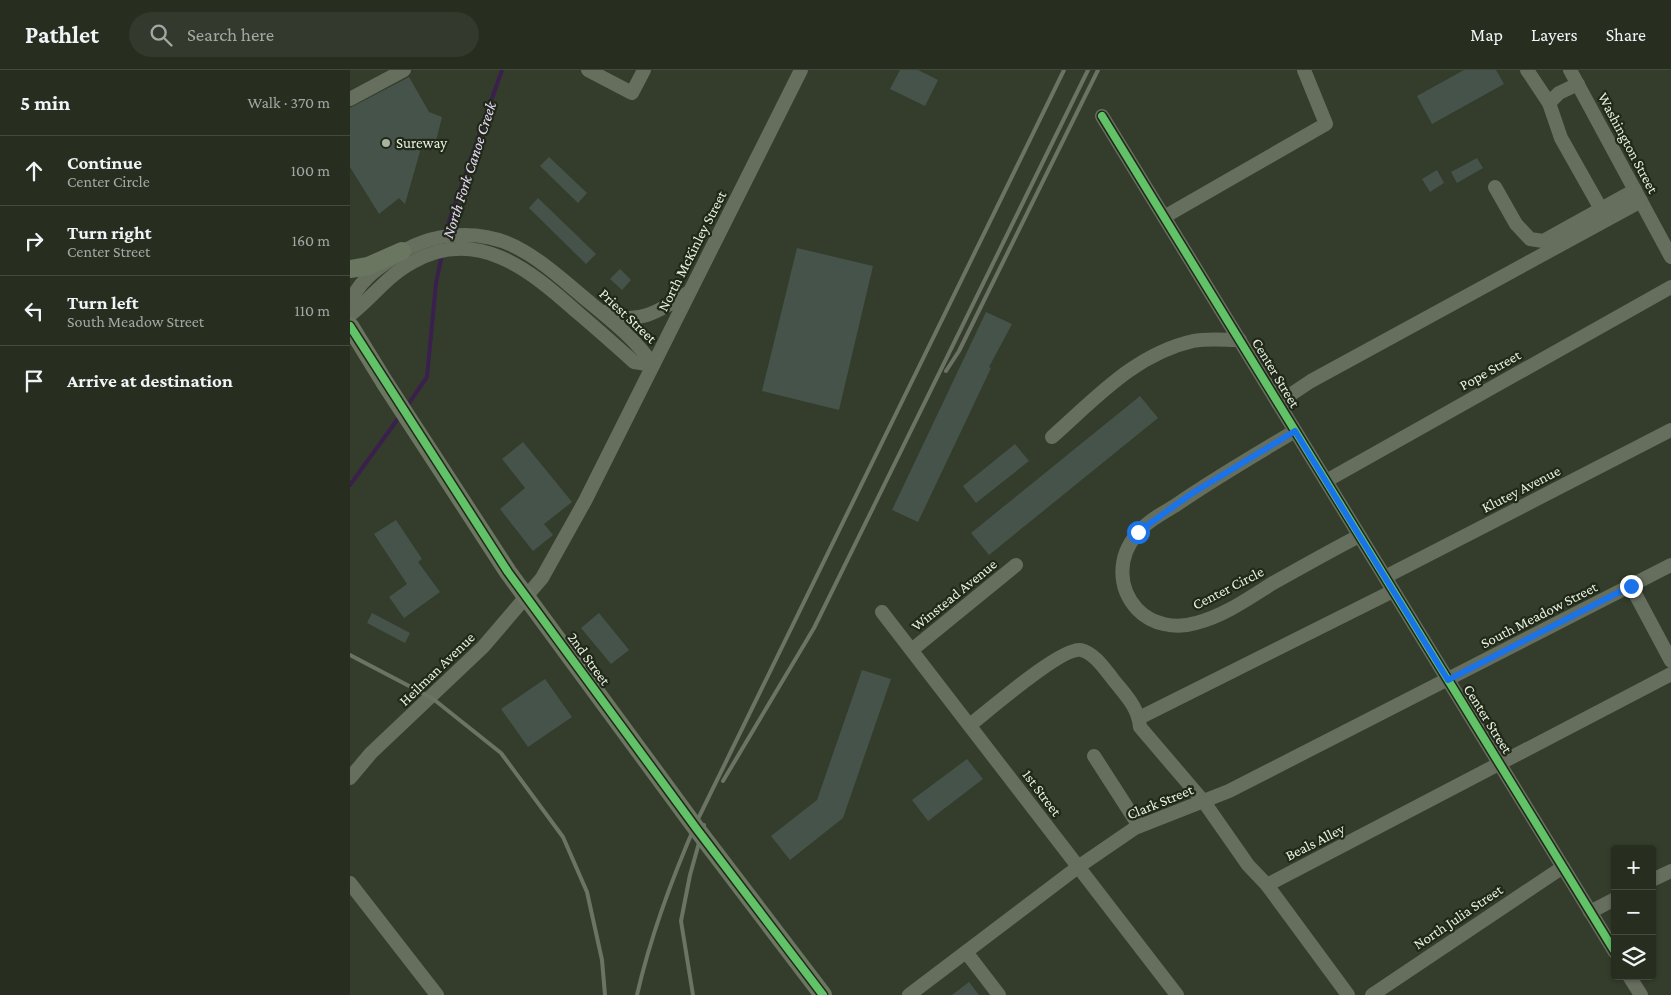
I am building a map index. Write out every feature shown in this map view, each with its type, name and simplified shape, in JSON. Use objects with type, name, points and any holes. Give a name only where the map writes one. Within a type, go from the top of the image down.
[{"type":"main road","points":[[350,269],[368,266],[410,253]]},
{"type":"main road","name":"2nd Street","points":[[350,326],[508,572],[696,828],[824,995]]},
{"type":"street","points":[[350,99],[404,70]]},
{"type":"street","points":[[588,70],[632,93],[644,70]]},
{"type":"street","name":"North McKinley Street","points":[[542,578],[585,501],[801,70]]},
{"type":"street","points":[[1164,217],[1326,124],[1304,70]]},
{"type":"street","points":[[1527,70],[1549,103],[1561,138],[1601,209]]},
{"type":"street","name":"Washington Street","points":[[1570,70],[1671,257]]},
{"type":"street","points":[[1549,103],[1559,93],[1578,84]]},
{"type":"street","name":"Center Street","points":[[1102,116],[1611,946]]},
{"type":"street","points":[[1495,187],[1516,224],[1530,239],[1543,241],[1601,209],[1638,196]]},
{"type":"street","points":[[1278,403],[1328,372],[1638,196]]},
{"type":"street","name":"Priest Street","points":[[350,304],[353,294],[368,277],[443,236],[476,235],[493,238],[525,251],[596,308],[643,350],[653,365]]},
{"type":"street","name":"Priest Street","points":[[410,253],[472,250],[500,257],[529,271],[634,362],[653,365]]},
{"type":"street","name":"Priest Street","points":[[350,315],[365,304],[394,274],[410,253]]},
{"type":"street","name":"Pope Street","points":[[1326,481],[1671,287]]},
{"type":"street","points":[[596,308],[616,316],[634,319],[655,313],[689,292]]},
{"type":"street","points":[[1052,437],[1123,374],[1143,360],[1194,341],[1240,340]]},
{"type":"street","name":"Klutey Avenue","points":[[1385,577],[1671,430]]},
{"type":"street","name":"Center Circle","points":[[1295,431],[1191,494],[1138,532],[1125,552],[1122,564],[1124,588],[1129,599],[1144,616],[1164,624],[1174,626],[1198,623],[1233,607],[1359,536]]},
{"type":"street","name":"Winstead Avenue","points":[[913,649],[1016,565]]},
{"type":"street","name":"South Meadow Street","points":[[1448,680],[1671,566]]},
{"type":"street","name":"Heilman Avenue","points":[[350,778],[371,754],[483,647],[542,578]]},
{"type":"street","points":[[1631,586],[1671,661]]},
{"type":"street","points":[[1139,718],[1393,591]]},
{"type":"street","name":"1st Street","points":[[882,612],[913,649],[1177,995]]},
{"type":"street","points":[[970,725],[1046,665],[1067,652],[1080,650],[1098,661],[1138,712],[1140,727],[1204,802],[1248,865],[1266,885],[1348,995]]},
{"type":"street","name":"Beals Alley","points":[[1266,885],[1671,674]]},
{"type":"street","name":"Clark Street","points":[[909,995],[1078,867],[1139,826],[1204,802],[1448,680]]},
{"type":"street","points":[[1094,756],[1139,826]]},
{"type":"street","name":"North Julia Street","points":[[1372,995],[1562,867]]},
{"type":"street","points":[[1656,878],[1671,871]]},
{"type":"street","points":[[350,883],[437,995]]},
{"type":"street","points":[[1590,912],[1611,902]]},
{"type":"street","points":[[966,952],[999,995]]},
{"type":"street","points":[[1632,980],[1641,995]]},
{"type":"building","points":[[900,70],[918,70],[938,80],[925,106],[890,89]]},
{"type":"building","points":[[1464,70],[1496,70],[1504,84],[1432,124],[1417,96]]},
{"type":"building","name":"Sureway","points":[[409,77],[429,112],[442,117],[435,145],[423,141],[405,204],[399,198],[379,214],[350,167],[350,108]]},
{"type":"building","points":[[549,157],[587,193],[578,203],[540,166]]},
{"type":"building","points":[[1477,158],[1483,168],[1457,183],[1451,172]]},
{"type":"building","points":[[1437,170],[1444,183],[1430,192],[1422,179]]},
{"type":"building","points":[[538,198],[596,254],[586,264],[529,208]]},
{"type":"building","points":[[797,248],[873,266],[839,410],[762,391]]},
{"type":"building","points":[[620,269],[631,280],[622,290],[610,279]]},
{"type":"building","points":[[986,312],[1012,324],[989,367],[991,368],[918,522],[892,510]]},
{"type":"building","points":[[1140,396],[1158,418],[989,555],[971,533]]},
{"type":"building","points":[[523,442],[572,502],[544,524],[553,535],[533,551],[500,509],[525,488],[502,459]]},
{"type":"building","points":[[1015,444],[1029,461],[976,503],[963,486]]},
{"type":"building","points":[[396,520],[422,559],[418,562],[440,592],[404,618],[389,597],[407,584],[374,534]]},
{"type":"building","points":[[372,613],[410,633],[405,643],[367,623]]},
{"type":"building","points":[[599,613],[629,650],[611,664],[581,628]]},
{"type":"building","points":[[862,670],[891,679],[843,818],[790,860],[771,836],[817,800]]},
{"type":"building","points":[[545,679],[572,717],[528,747],[501,709]]},
{"type":"building","points":[[967,759],[983,779],[928,821],[912,800]]},
{"type":"building","points":[[969,982],[979,995],[952,995]]},
{"type":"waterway","name":"North Fork Canoe Creek","points":[[446,234],[502,70]]},
{"type":"waterway","name":"North Fork Canoe Creek","points":[[407,406],[427,377],[436,283],[442,255]]},
{"type":"waterway","name":"North Fork Canoe Creek","points":[[350,485],[400,416]]},
{"type":"railway","points":[[637,995],[663,906],[697,821],[1064,70]]},
{"type":"railway","points":[[723,781],[814,628],[1088,70]]},
{"type":"railway","points":[[946,371],[959,351],[1098,70]]},
{"type":"railway","points":[[350,655],[432,698],[501,753],[563,837],[587,892],[602,960],[605,995]]},
{"type":"railway","points":[[693,995],[681,921],[690,875],[704,825]]},
{"type":"cycle path","points":[[1102,116],[1611,945]]},
{"type":"cycle path","points":[[350,326],[508,572],[696,828],[823,995]]},
{"type":"place","name":"Sureway","points":[[386,143]]},
{"type":"route","points":[[1138,532],[1191,494],[1295,431],[1448,680],[1631,586]]}]
